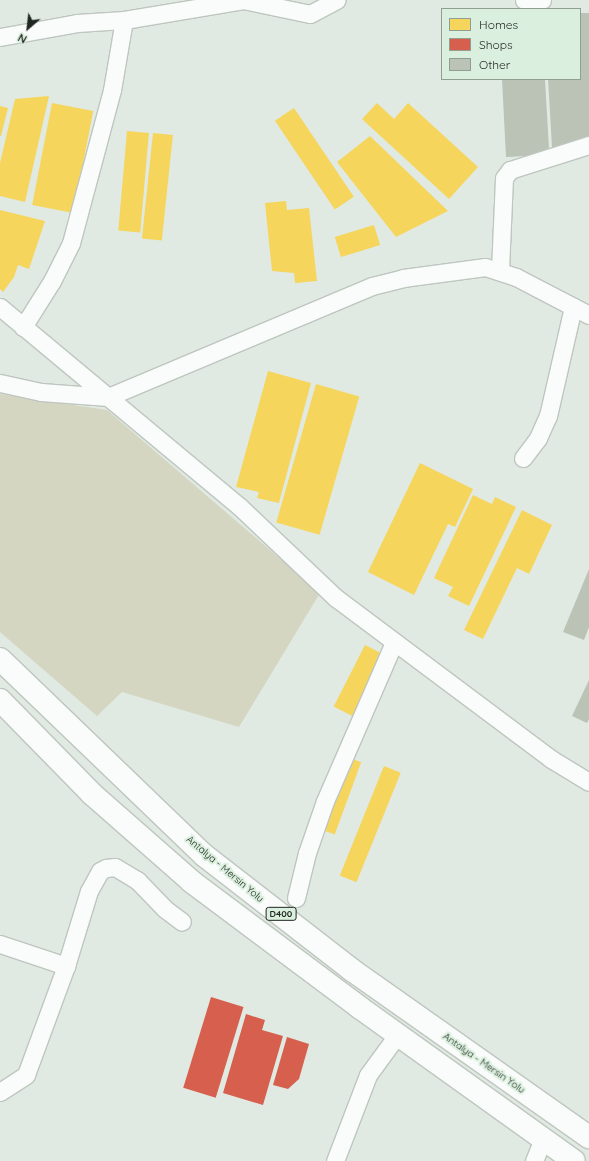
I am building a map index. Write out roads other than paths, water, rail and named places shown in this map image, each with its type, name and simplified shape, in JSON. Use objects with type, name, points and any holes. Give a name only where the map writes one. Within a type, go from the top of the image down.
[{"type":"highway","name":"Antalya - Mersin Yolu","points":[[0,659],[206,856],[352,970],[589,1137]]},
{"type":"highway","name":"D400","points":[[0,700],[92,794],[192,882],[398,1034],[574,1161]]},
{"type":"street","points":[[0,36],[77,23],[124,20],[243,0],[310,14],[336,0]]},
{"type":"street","points":[[524,0],[542,0]]},
{"type":"street","points":[[23,327],[52,281],[71,243],[112,90],[124,20]]},
{"type":"street","points":[[500,270],[504,178],[510,170],[589,145]]},
{"type":"street","points":[[0,383],[41,392],[108,397],[372,286],[403,278],[477,268],[500,270],[589,315]]},
{"type":"street","points":[[0,307],[240,507],[336,598],[551,759],[589,782]]},
{"type":"street","points":[[522,458],[538,438],[550,411],[573,307]]},
{"type":"street","points":[[296,898],[307,853],[325,801],[394,642]]},
{"type":"street","points":[[0,1092],[26,1075],[66,966],[89,891],[100,871],[106,868],[115,867],[137,880],[165,909],[182,922]]},
{"type":"street","points":[[0,944],[66,966]]},
{"type":"street","points":[[335,1161],[368,1075],[398,1034]]},
{"type":"street","points":[[534,1161],[543,1139]]}]
